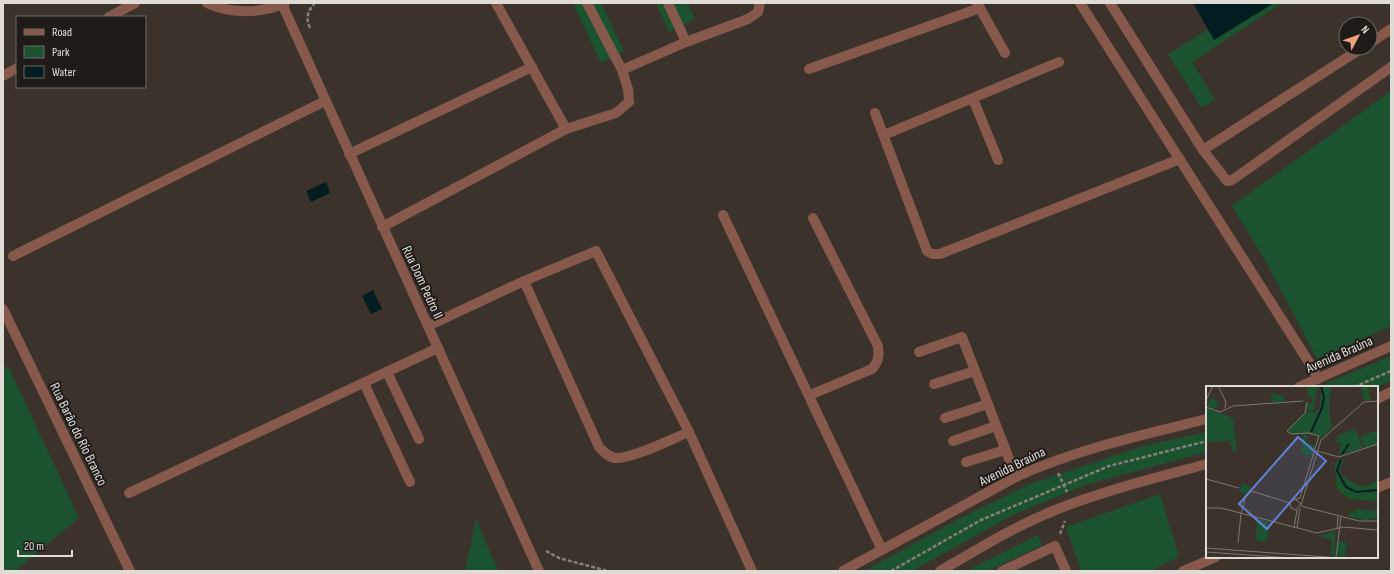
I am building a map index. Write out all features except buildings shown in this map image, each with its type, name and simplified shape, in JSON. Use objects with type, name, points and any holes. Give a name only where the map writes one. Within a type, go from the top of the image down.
[{"type":"street","points":[[111,16],[135,3]]},
{"type":"street","points":[[207,3],[223,9],[249,12],[283,4]]},
{"type":"street","points":[[496,3],[566,129]]},
{"type":"street","points":[[382,227],[566,129],[616,113],[629,102],[628,89],[622,70],[587,3]]},
{"type":"street","points":[[668,3],[686,42]]},
{"type":"street","points":[[622,70],[686,42],[748,18],[758,12],[760,3]]},
{"type":"street","points":[[1080,3],[1318,379]]},
{"type":"street","points":[[1110,3],[1203,150],[1223,178],[1227,181],[1232,180],[1391,67]]},
{"type":"street","name":"Rua Dom Pedro II","points":[[283,4],[325,101],[539,571]]},
{"type":"street","points":[[809,69],[978,5],[1005,53]]},
{"type":"street","points":[[1378,38],[1391,29]]},
{"type":"street","points":[[1203,150],[1350,56]]},
{"type":"street","points":[[884,135],[1059,62]]},
{"type":"street","points":[[349,154],[532,67]]},
{"type":"street","points":[[3,76],[16,69]]},
{"type":"street","points":[[973,99],[998,160]]},
{"type":"street","points":[[13,256],[325,101]]},
{"type":"street","points":[[874,113],[884,135],[926,251],[932,254],[940,254],[1180,159]]},
{"type":"street","points":[[723,215],[810,395],[882,550]]},
{"type":"street","points":[[810,395],[872,369],[879,356],[878,346],[813,218]]},
{"type":"street","points":[[428,326],[524,281],[596,251],[689,432],[752,571]]},
{"type":"street","points":[[524,281],[599,447],[606,455],[616,458],[628,456],[689,432]]},
{"type":"street","name":"Rua Barão do Río Branco","points":[[3,309],[130,571]]},
{"type":"street","points":[[919,352],[962,338],[1016,478]]},
{"type":"street","name":"Avenida Braúna","points":[[1301,386],[1391,346]]},
{"type":"street","points":[[129,493],[438,348]]},
{"type":"street","points":[[391,370],[419,440]]},
{"type":"street","points":[[934,384],[975,371]]},
{"type":"street","points":[[364,383],[410,482]]},
{"type":"street","points":[[1378,398],[1391,392]]},
{"type":"street","points":[[945,418],[988,404]]},
{"type":"street","name":"Avenida Braúna","points":[[843,571],[1043,465],[1086,450],[1206,419]]},
{"type":"street","points":[[953,441],[996,426]]},
{"type":"street","points":[[966,462],[1006,450]]},
{"type":"street","points":[[940,571],[1020,526],[1053,511],[1145,480],[1206,464]]},
{"type":"street","points":[[1378,488],[1391,482]]},
{"type":"street","points":[[1002,571],[1055,546],[1066,571]]},
{"type":"street","points":[[1183,571],[1214,558]]},
{"type":"path","points":[[311,30],[307,21],[307,14],[315,3]]},
{"type":"path","points":[[1356,386],[1391,371]]},
{"type":"green space","points":[[573,3],[601,3],[624,51],[601,63]]},
{"type":"green space","points":[[656,3],[687,3],[695,19],[669,32]]},
{"type":"green space","points":[[1251,3],[1282,3],[1192,62],[1215,100],[1202,108],[1168,54]]},
{"type":"green space","points":[[1391,91],[1391,326],[1317,359],[1265,260],[1232,206]]},
{"type":"green space","points":[[1391,356],[1391,381],[1378,387],[1320,386]]},
{"type":"green space","points":[[8,366],[79,518],[15,571],[3,571],[3,370]]},
{"type":"green space","points":[[1206,432],[1206,452],[1088,484],[1015,514],[912,571],[864,571],[957,520],[1030,484],[1143,446]]},
{"type":"green space","points":[[1160,494],[1179,557],[1150,571],[1081,571],[1066,527]]},
{"type":"green space","points":[[476,519],[498,571],[465,571]]},
{"type":"green space","points":[[1038,535],[1042,545],[988,571],[966,571]]},
{"type":"water","points":[[1193,3],[1274,3],[1214,40]]},
{"type":"water","points":[[326,182],[330,193],[311,202],[306,191]]},
{"type":"water","points":[[373,290],[382,309],[371,314],[362,296]]}]
